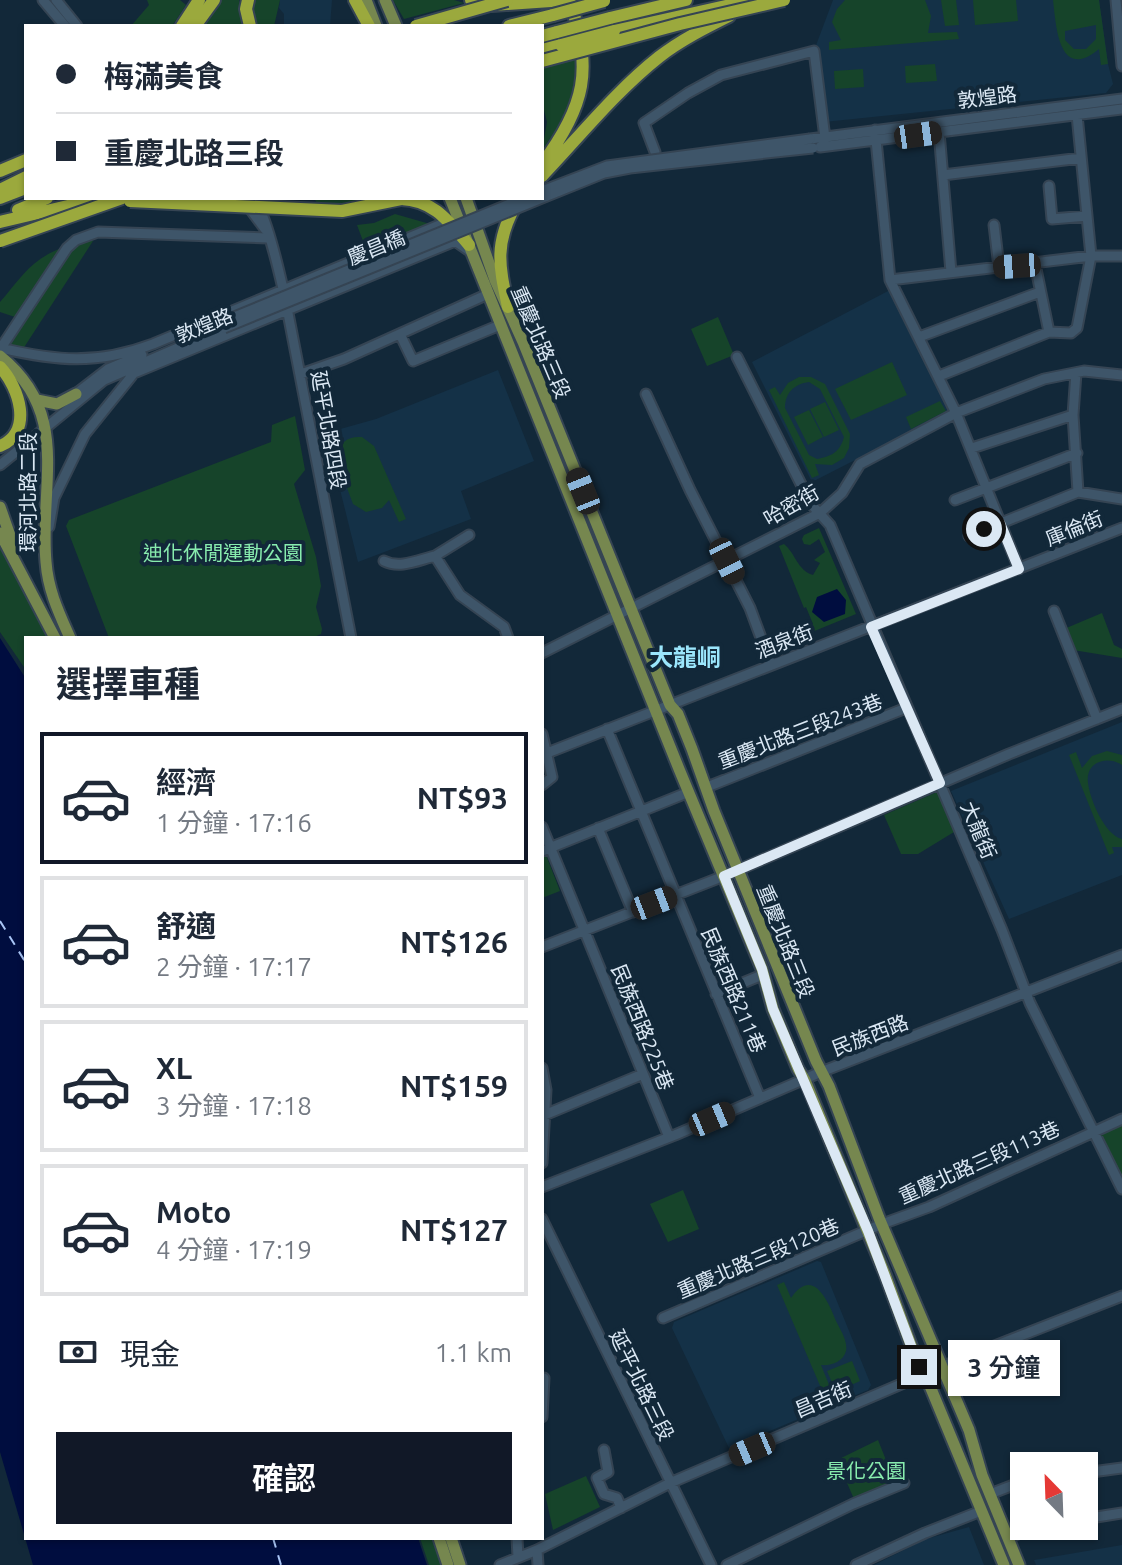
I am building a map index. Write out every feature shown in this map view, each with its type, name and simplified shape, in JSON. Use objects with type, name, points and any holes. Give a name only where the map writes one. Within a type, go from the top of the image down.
[{"type":"highway","points":[[183,24],[199,0]]},
{"type":"highway","points":[[196,24],[214,0]]},
{"type":"highway","points":[[248,0],[246,9],[250,24]]},
{"type":"highway","points":[[355,0],[368,24]]},
{"type":"highway","points":[[471,0],[492,5],[550,9],[607,1]]},
{"type":"highway","points":[[423,24],[507,0]]},
{"type":"highway","points":[[514,24],[567,0],[584,56],[584,79],[577,108],[544,161]]},
{"type":"highway","points":[[612,25],[686,0]]},
{"type":"highway","points":[[544,36],[559,38],[612,25],[753,0]]},
{"type":"highway","points":[[544,174],[625,87],[660,56],[695,32],[765,0]]},
{"type":"highway","points":[[544,60],[784,0]]},
{"type":"highway","points":[[544,49],[559,38]]},
{"type":"highway","points":[[0,171],[24,161]]},
{"type":"highway","points":[[0,190],[24,178]]},
{"type":"highway","points":[[0,198],[24,189]]},
{"type":"highway","points":[[0,219],[43,200]]},
{"type":"highway","points":[[0,219],[72,205],[126,200],[342,211],[396,200]]},
{"type":"highway","points":[[0,241],[126,200]]},
{"type":"highway","points":[[415,200],[431,206],[470,249]]},
{"type":"highway","points":[[508,307],[499,253],[501,234],[519,200]]},
{"type":"highway","points":[[0,367],[13,382],[20,408],[16,433],[0,446]]},
{"type":"main road","points":[[366,0],[375,24]]},
{"type":"main road","points":[[385,0],[394,22]]},
{"type":"main road","name":"重慶北路三段","points":[[451,200],[762,969],[773,1009],[868,1231],[914,1354],[1004,1565]]},
{"type":"main road","name":"重慶北路三段","points":[[467,200],[495,280],[670,705],[678,714],[738,870],[969,1430],[990,1494],[1019,1565]]},
{"type":"main road","name":"環河北路二段","points":[[0,351],[37,400],[46,424],[45,550],[51,592],[69,636]]},
{"type":"main road","points":[[37,400],[57,404],[76,394]]},
{"type":"main road","points":[[0,507],[25,577]]},
{"type":"main road","name":"環河北路二段","points":[[0,533],[54,636]]},
{"type":"main road","points":[[440,1540],[448,1565]]},
{"type":"main road","points":[[452,1540],[460,1565]]},
{"type":"street","points":[[43,0],[63,24]]},
{"type":"street","points":[[56,0],[75,24]]},
{"type":"street","points":[[1116,0],[1122,66]]},
{"type":"street","points":[[655,152],[644,123],[688,93],[721,75],[814,51],[825,141]]},
{"type":"street","name":"敦煌路","points":[[811,143],[875,130],[1122,99]]},
{"type":"street","name":"敦煌路","points":[[825,141],[876,142],[1122,109]]},
{"type":"street","points":[[939,376],[1049,332],[1071,333],[1077,328],[1091,256],[1077,115]]},
{"type":"street","points":[[875,130],[890,280],[972,448],[1019,569]]},
{"type":"street","points":[[939,132],[951,272]]},
{"type":"street","points":[[544,190],[607,166],[811,143]]},
{"type":"street","name":"慶昌橋","points":[[544,197],[604,173],[811,143]]},
{"type":"street","points":[[943,175],[1081,158]]},
{"type":"street","points":[[1049,186],[1052,219],[1087,216]]},
{"type":"street","name":"延平北路四段","points":[[243,200],[266,233]]},
{"type":"street","name":"延平北路四段","points":[[255,200],[264,213],[266,233],[283,290],[351,636]]},
{"type":"street","name":"慶昌橋","points":[[223,325],[518,200]]},
{"type":"street","name":"慶昌橋","points":[[223,325],[537,200]]},
{"type":"street","name":"敦煌路","points":[[0,351],[77,359],[107,359],[132,352],[442,224]]},
{"type":"street","points":[[994,225],[999,267]]},
{"type":"street","points":[[0,351],[67,248],[85,235],[98,232],[266,233]]},
{"type":"street","name":"敦煌路","points":[[45,550],[54,498],[70,461],[85,434],[134,373],[455,241],[470,249]]},
{"type":"street","points":[[890,280],[1091,256],[1122,256]]},
{"type":"street","points":[[1035,264],[1049,332]]},
{"type":"street","points":[[919,337],[1040,292]]},
{"type":"street","points":[[301,374],[344,359],[488,294]]},
{"type":"street","points":[[0,465],[108,369],[223,325]]},
{"type":"street","points":[[400,334],[413,361],[500,325]]},
{"type":"street","points":[[94,383],[97,366],[132,352]]},
{"type":"street","name":"大龍街","points":[[737,357],[811,504],[830,525],[1026,993],[1122,1189]]},
{"type":"street","name":"哈密街","points":[[544,652],[820,513],[842,493],[860,464],[956,413],[1044,379],[1084,371],[1122,375]]},
{"type":"street","points":[[0,458],[46,424],[76,394],[94,383],[134,373]]},
{"type":"street","points":[[1076,373],[1073,415],[1078,492]]},
{"type":"street","points":[[646,394],[750,608],[771,665]]},
{"type":"street","points":[[972,448],[1073,415]]},
{"type":"street","points":[[955,500],[1077,453]]},
{"type":"street","points":[[969,536],[1078,492],[1122,499]]},
{"type":"street","name":"庫倫街","points":[[949,596],[1122,528]]},
{"type":"street","points":[[384,561],[400,565],[435,556],[469,535]]},
{"type":"street","points":[[435,556],[460,595],[504,627],[507,636]]},
{"type":"street","name":"酒泉街","points":[[545,754],[949,596]]},
{"type":"street","points":[[1054,611],[1097,719]]},
{"type":"street","name":"重慶北路三段243巷","points":[[707,787],[906,708]]},
{"type":"street","points":[[544,946],[724,876],[1122,709]]},
{"type":"street","name":"民族西路211巷","points":[[607,729],[760,1098]]},
{"type":"street","points":[[544,783],[552,777],[545,754]]},
{"type":"street","points":[[546,849],[689,792]]},
{"type":"street","points":[[598,828],[633,912]]},
{"type":"street","name":"民族西路225巷","points":[[546,849],[585,931],[669,1137]]},
{"type":"street","name":"民族西路","points":[[544,1182],[669,1137],[821,1072],[1122,955]]},
{"type":"street","points":[[716,994],[762,975]]},
{"type":"street","points":[[544,1116],[643,1074]]},
{"type":"street","points":[[544,1079],[544,1107]]},
{"type":"street","name":"重慶北路三段113巷","points":[[868,1231],[982,1184],[1122,1119]]},
{"type":"street","name":"延平北路三段","points":[[544,1223],[711,1565]]},
{"type":"street","name":"重慶北路三段120巷","points":[[663,1318],[868,1231]]},
{"type":"street","name":"昌吉街","points":[[500,1565],[537,1550],[670,1483],[941,1367],[1122,1296]]},
{"type":"street","points":[[604,1450],[608,1472],[597,1478],[604,1494],[617,1498],[621,1508]]},
{"type":"street","points":[[1098,1471],[1122,1468]]},
{"type":"street","points":[[727,1565],[841,1509],[904,1483]]},
{"type":"street","points":[[990,1494],[1010,1486]]},
{"type":"street","points":[[856,1565],[981,1511]]},
{"type":"street","points":[[1098,1517],[1122,1513]]},
{"type":"street","points":[[517,1540],[518,1557]]},
{"type":"street","points":[[537,1550],[538,1565]]},
{"type":"shaded area","points":[[280,0],[332,0],[330,24],[284,24],[284,14],[279,8]]},
{"type":"shaded area","points":[[833,0],[1099,0],[1113,84],[1106,93],[824,122],[815,48]]},
{"type":"shaded area","points":[[890,290],[951,411],[812,482],[752,362]]},
{"type":"shaded area","points":[[498,370],[534,461],[461,491],[471,519],[358,562],[326,433],[376,419]]},
{"type":"shaded area","points":[[837,589],[846,600],[845,614],[824,622],[812,612],[817,597]]},
{"type":"shaded area","points":[[0,638],[24,676],[24,1534],[0,1452]]},
{"type":"shaded area","points":[[1122,722],[1122,875],[1009,919],[951,791]]},
{"type":"shaded area","points":[[817,1261],[821,1262],[871,1385],[868,1390],[729,1448],[672,1328],[674,1322]]},
{"type":"shaded area","points":[[969,1527],[984,1565],[874,1565],[926,1539]]},
{"type":"shaded area","points":[[26,1540],[419,1540],[427,1565],[33,1565]]},
{"type":"shaded area","points":[[1122,1545],[1122,1565],[1036,1565],[1034,1560]]},
{"type":"green space","points":[[147,0],[180,0],[186,5],[173,24],[133,24],[149,5]]},
{"type":"green space","points":[[220,0],[239,0],[242,24],[205,24],[203,21]]},
{"type":"green space","points":[[254,0],[280,0],[274,24],[256,24],[253,18]]},
{"type":"green space","points":[[393,0],[454,0],[464,3],[404,19]]},
{"type":"green space","points":[[845,0],[925,0],[931,16],[928,33],[957,32],[959,39],[829,50],[829,42],[841,40],[832,22]]},
{"type":"green space","points":[[941,0],[956,0],[959,25],[945,26]]},
{"type":"green space","points":[[973,0],[1016,0],[1018,21],[975,25]]},
{"type":"green space","points":[[1053,0],[1099,0],[1108,64],[1101,65],[1099,49],[1085,58],[1075,59],[1067,55],[1058,35]],"holes":[[[1096,25],[1096,39],[1086,49],[1074,49],[1065,40],[1065,31]]]},
{"type":"green space","points":[[577,55],[576,82],[569,106],[544,147],[547,122],[544,63]]},
{"type":"green space","points":[[935,64],[937,81],[906,83],[905,66]]},
{"type":"green space","points":[[863,69],[864,87],[835,89],[834,71]]},
{"type":"green space","points":[[315,200],[373,200],[362,203],[318,205]]},
{"type":"green space","points":[[395,214],[430,224],[366,249],[357,225],[374,223]]},
{"type":"green space","points":[[81,239],[93,241],[23,349],[10,346],[66,256]]},
{"type":"green space","points":[[62,248],[15,317],[0,312],[0,302],[27,270],[51,252]]},
{"type":"green space","points":[[718,317],[734,355],[707,366],[691,329]]},
{"type":"green space","points":[[892,362],[907,395],[851,420],[835,389]]},
{"type":"green space","points":[[799,377],[811,377],[825,384],[850,434],[849,448],[844,458],[832,465],[815,464],[819,475],[812,478],[769,390],[775,387],[780,395],[788,383]],"holes":[[[809,382],[820,389],[844,437],[835,452],[817,459],[809,455],[785,403],[791,390],[799,385]]]},
{"type":"green space","points":[[940,401],[946,411],[911,429],[906,417]]},
{"type":"green space","points":[[825,402],[839,430],[824,437],[810,409]]},
{"type":"green space","points":[[809,410],[823,437],[808,445],[794,417]]},
{"type":"green space","name":"迪化休閒運動公園","points":[[295,416],[305,470],[294,484],[316,557],[321,586],[316,607],[321,634],[108,636],[66,526],[69,520],[271,442],[272,425]]},
{"type":"green space","points":[[362,437],[374,446],[406,519],[399,522],[389,500],[382,508],[366,512],[353,504],[335,456],[345,441]]},
{"type":"green space","points":[[819,528],[856,614],[812,632],[810,626],[813,624],[779,546],[784,544],[803,569],[813,575],[820,563],[814,560],[825,552],[819,539],[810,545],[804,544],[802,539]]},
{"type":"green space","points":[[0,548],[48,636],[24,636],[24,667],[0,632]]},
{"type":"green space","points":[[1102,613],[1114,645],[1122,649],[1122,658],[1073,650],[1064,629]]},
{"type":"green space","points":[[1107,751],[1122,755],[1122,765],[1110,761],[1098,762],[1090,770],[1088,783],[1104,824],[1122,839],[1122,847],[1112,847],[1114,853],[1109,855],[1069,755],[1076,752],[1082,768],[1092,756]]},
{"type":"green space","points":[[937,792],[954,832],[918,854],[901,854],[884,815]]},
{"type":"green space","points":[[544,856],[560,891],[544,897]]},
{"type":"green space","points":[[1122,1123],[1122,1175],[1099,1133]]},
{"type":"green space","points":[[683,1190],[699,1229],[668,1242],[650,1204]]},
{"type":"green space","points":[[784,1282],[791,1298],[806,1285],[819,1290],[843,1335],[846,1351],[842,1358],[833,1364],[821,1365],[832,1392],[824,1395],[777,1285]]},
{"type":"green space","points":[[852,1361],[860,1381],[836,1392],[827,1371]]},
{"type":"green space","name":"景化公園","points":[[878,1440],[894,1480],[854,1499],[837,1460]]},
{"type":"green space","points":[[586,1476],[600,1507],[553,1530],[545,1494]]},
{"type":"green space","points":[[421,1540],[435,1540],[443,1565],[429,1565]]},
{"type":"ferry route","points":[[0,921],[24,960]]},
{"type":"ferry route","points":[[274,1540],[281,1565]]},
{"type":"district","name":"大龍峒","points":[[685,657]]},
{"type":"route","points":[[919,1367],[868,1231],[773,1009],[762,969],[724,876],[940,783],[871,627],[1019,569],[1000,523],[984,529]]}]
